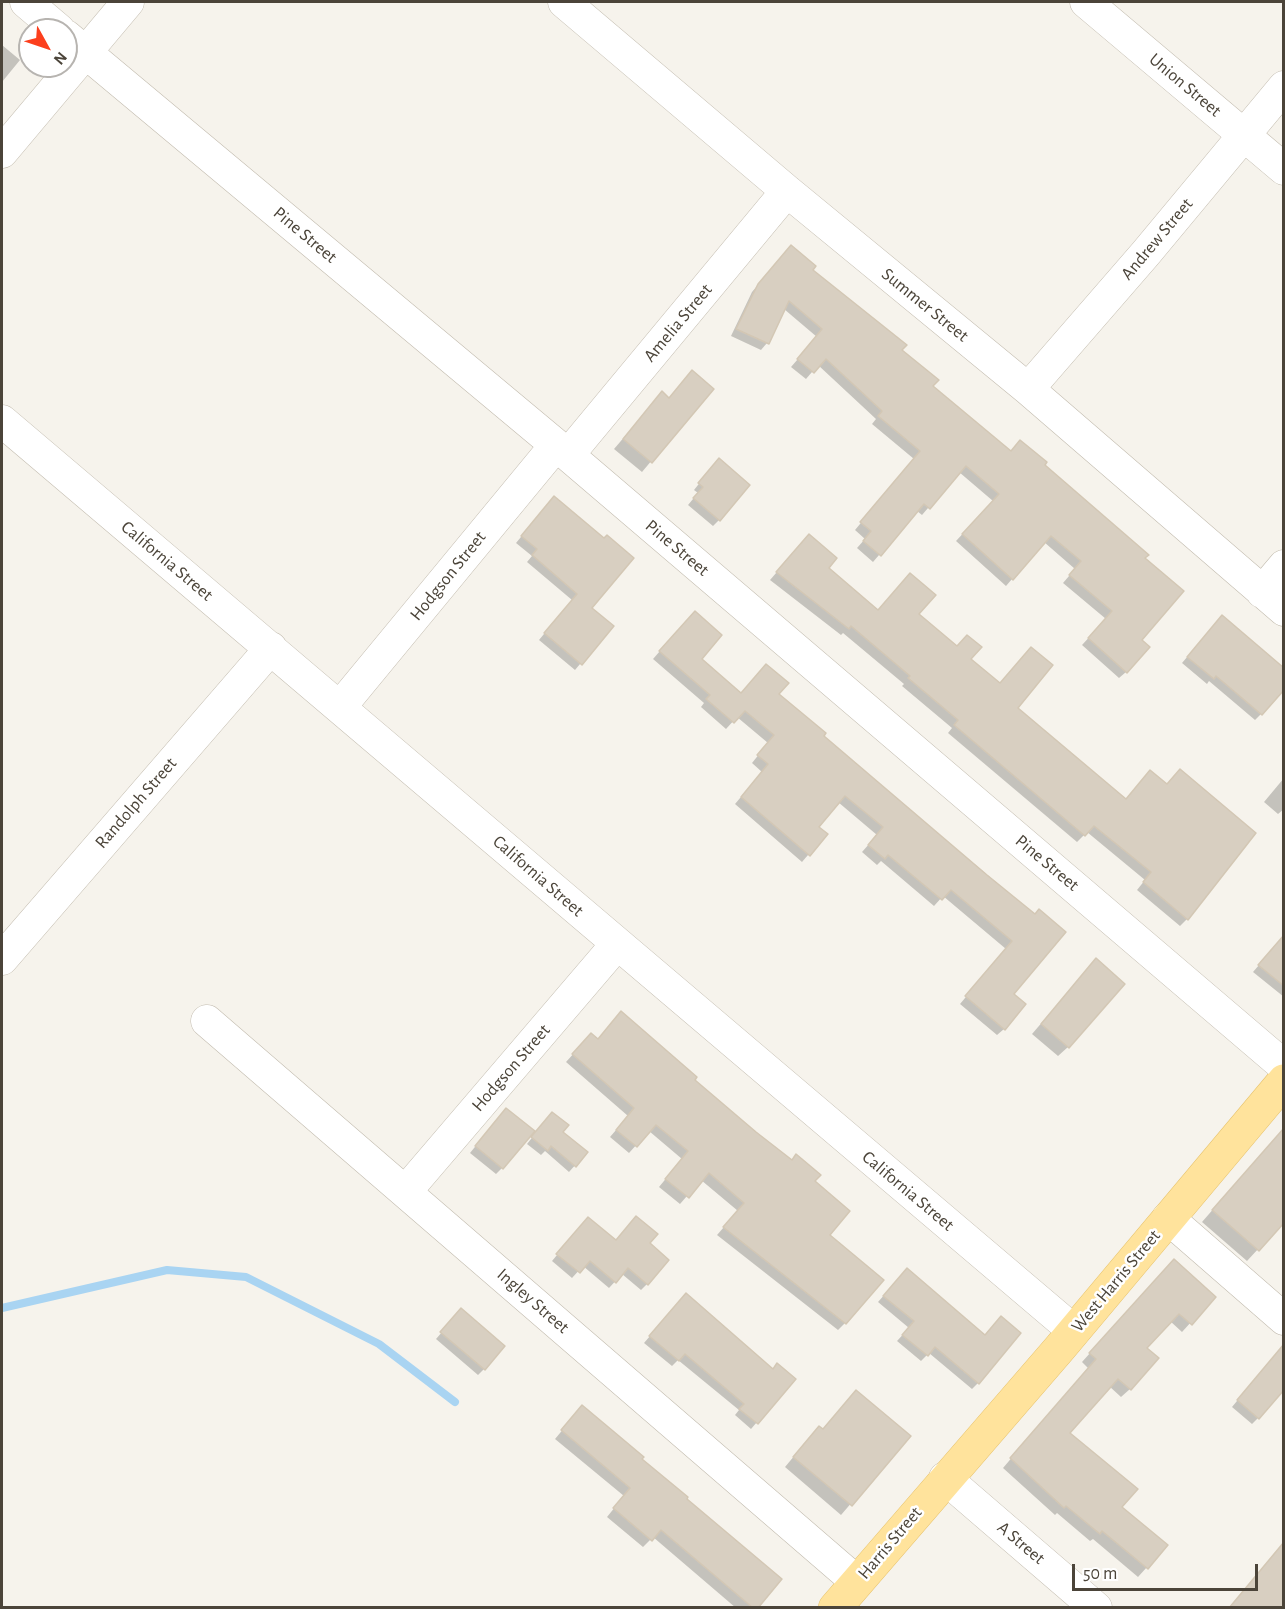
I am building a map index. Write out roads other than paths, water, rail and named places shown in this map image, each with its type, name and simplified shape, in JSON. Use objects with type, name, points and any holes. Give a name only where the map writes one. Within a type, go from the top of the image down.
[{"type":"main road","name":"West Harris Street","points":[[945,1478],[1074,1330],[1284,1081]]},
{"type":"main road","name":"Harris Street","points":[[835,1608],[945,1478]]},
{"type":"street","points":[[26,2],[45,18]]},
{"type":"street","points":[[78,42],[128,2]]},
{"type":"street","name":"Summer Street","points":[[564,2],[787,191],[1028,389],[1273,601]]},
{"type":"street","name":"Union Street","points":[[1086,2],[1284,169]]},
{"type":"street","name":"Pine Street","points":[[78,46],[562,450],[1284,1066]]},
{"type":"street","points":[[2,152],[53,78]]},
{"type":"street","name":"Andrew Street","points":[[1028,389],[1146,253],[1284,87]]},
{"type":"street","name":"Amelia Street","points":[[562,450],[787,191]]},
{"type":"street","name":"California Street","points":[[2,421],[617,945],[1074,1330]]},
{"type":"street","name":"Hodgson Street","points":[[340,707],[562,450]]},
{"type":"street","points":[[1273,601],[1284,566]]},
{"type":"street","name":"Randolph Street","points":[[2,958],[271,648]]},
{"type":"street","name":"Hodgson Street","points":[[406,1191],[617,945]]},
{"type":"street","name":"Ingley Street","points":[[207,1022],[406,1191],[857,1582]]},
{"type":"street","points":[[1168,1218],[1284,1319]]},
{"type":"street","name":"A Street","points":[[945,1478],[1096,1608]]},
{"type":"waterway","points":[[2,1308],[167,1270],[246,1277],[379,1344],[455,1402]]}]
